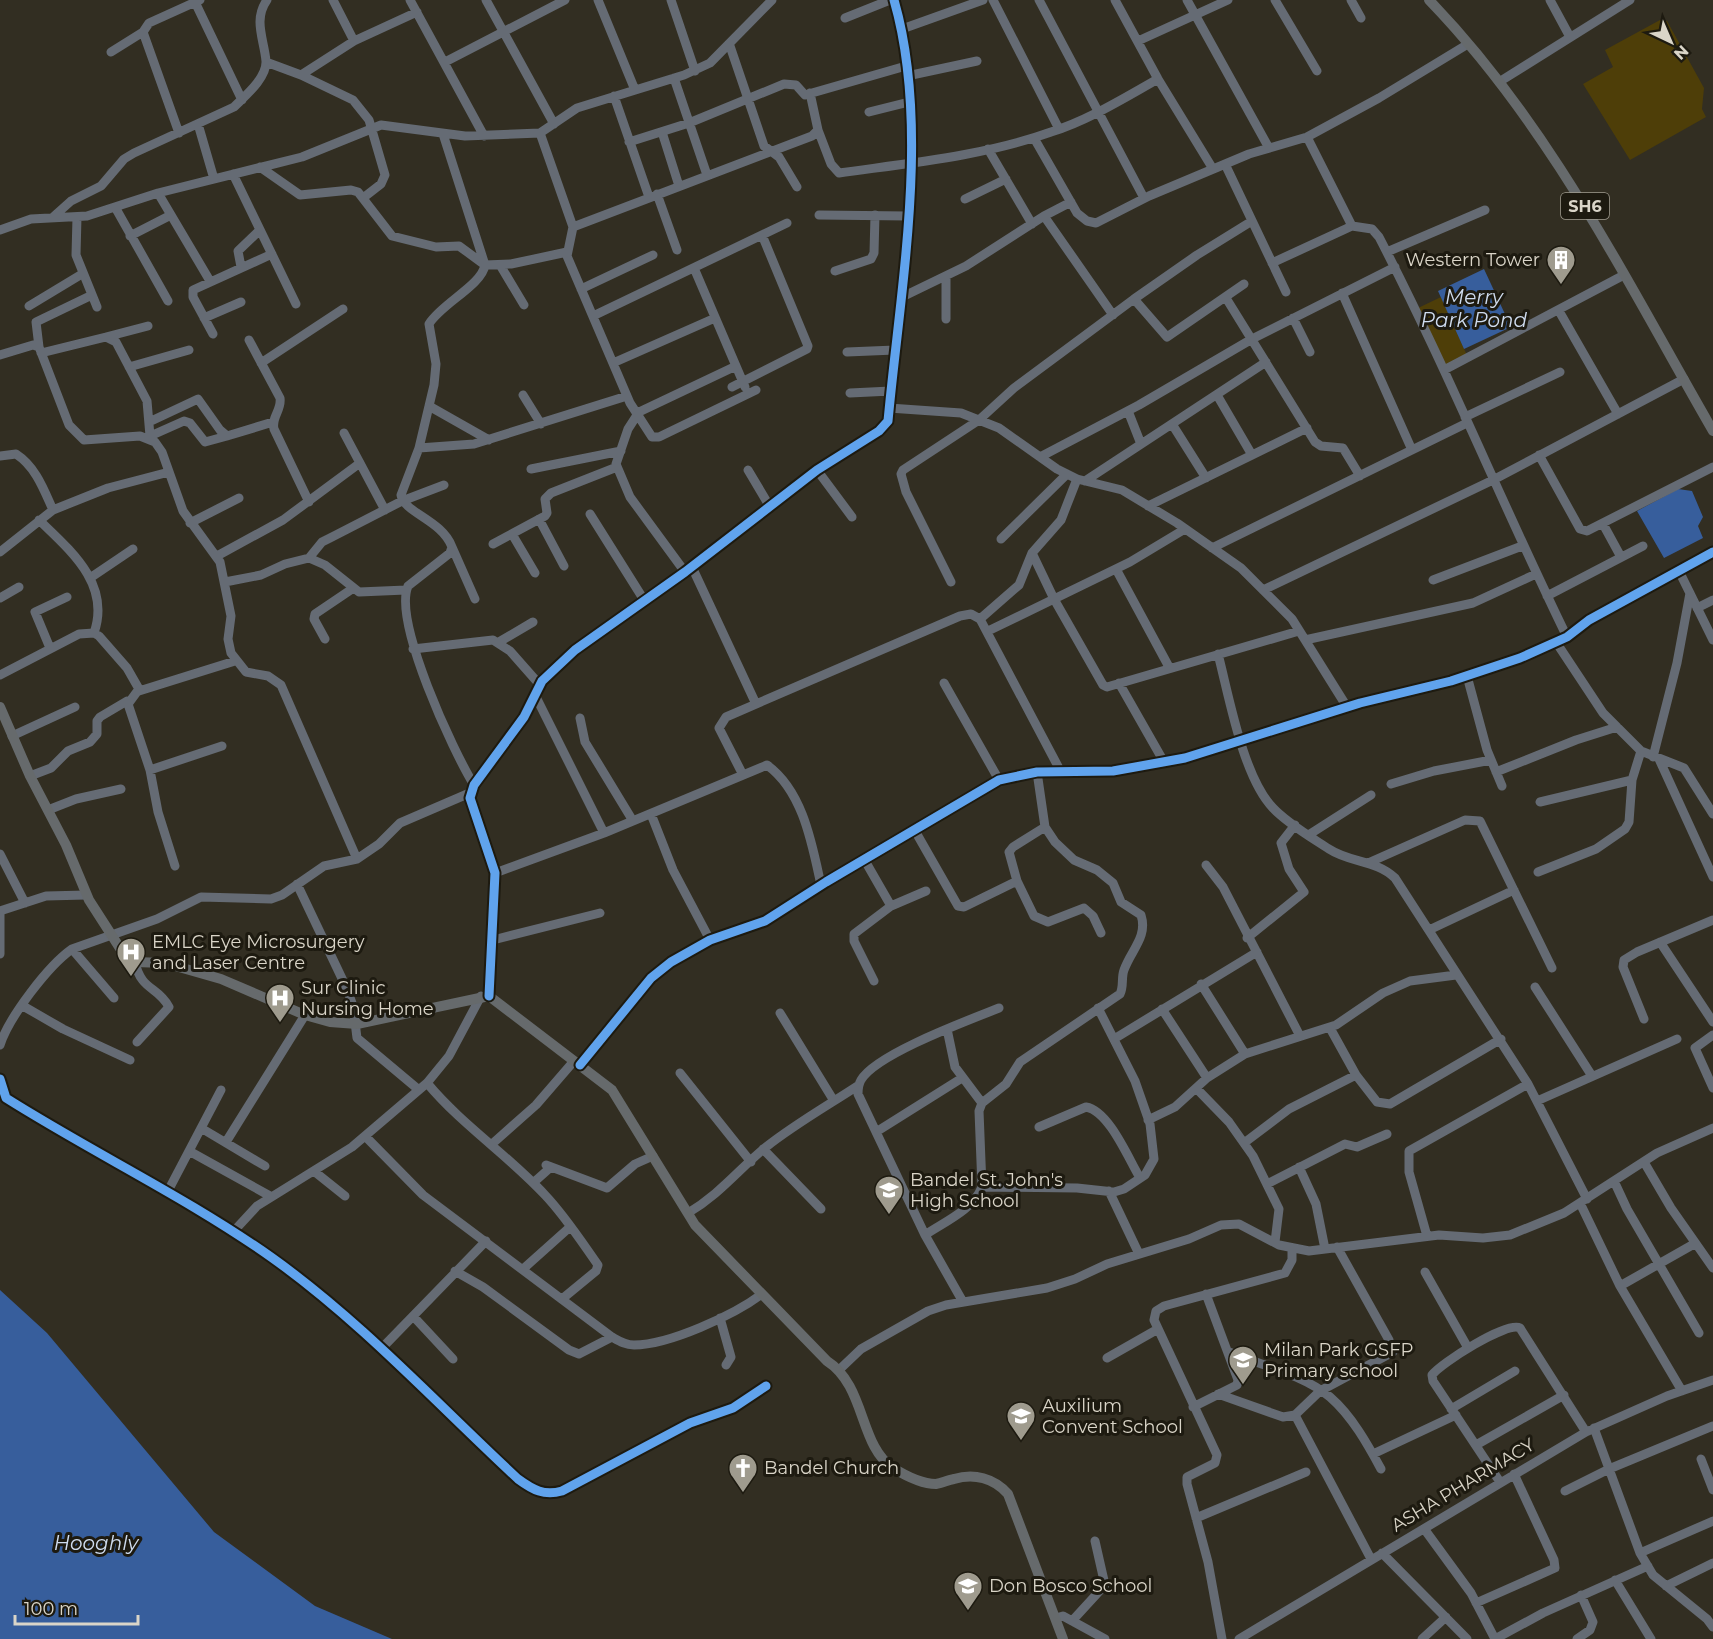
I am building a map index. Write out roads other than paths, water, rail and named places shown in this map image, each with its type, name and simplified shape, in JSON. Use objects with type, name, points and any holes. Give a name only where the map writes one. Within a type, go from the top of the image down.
[{"type":"main road","name":"SH6","points":[[1429,0],[1499,81],[1573,187],[1713,431]]},
{"type":"main road","points":[[0,707],[30,776],[70,853],[87,895],[110,936],[125,956],[135,962],[165,963],[221,979],[305,1015],[330,1022],[357,1024],[485,996],[612,1090],[695,1225],[827,1361],[840,1369],[849,1382],[874,1443],[891,1467],[927,1483],[938,1484],[965,1476],[989,1479],[998,1483],[1008,1494],[1063,1639]]},
{"type":"street","points":[[52,218],[71,201],[100,186],[124,159],[234,107],[242,100],[260,78],[266,62],[260,23],[261,12],[267,0]]},
{"type":"street","points":[[333,0],[354,40]]},
{"type":"street","points":[[410,0],[484,136]]},
{"type":"street","points":[[486,0],[554,124]]},
{"type":"street","points":[[445,62],[565,0]]},
{"type":"street","points":[[598,0],[635,90]]},
{"type":"street","points":[[670,0],[695,70]]},
{"type":"street","points":[[0,230],[31,219],[77,217],[115,207],[158,193],[314,153],[370,129],[390,125],[443,134],[484,136],[540,133],[577,108],[674,78],[710,63],[730,46],[772,0]]},
{"type":"street","points":[[233,1232],[251,1211],[270,1196],[315,1172],[365,1136],[427,1083],[449,1056],[485,996],[493,940],[495,873],[470,798],[473,789],[524,717],[540,685],[574,650],[688,569],[817,470],[879,431],[888,421],[908,216],[909,102],[903,29],[892,0],[845,18]]},
{"type":"street","points":[[903,29],[982,0]]},
{"type":"street","points":[[993,0],[1059,129]]},
{"type":"street","points":[[1039,0],[1144,198]]},
{"type":"street","points":[[1115,0],[1158,79],[1213,169]]},
{"type":"street","points":[[1187,0],[1269,148]]},
{"type":"street","points":[[1138,41],[1228,0]]},
{"type":"street","points":[[1275,0],[1317,71]]},
{"type":"street","points":[[1351,0],[1361,18]]},
{"type":"street","points":[[1550,0],[1570,37]]},
{"type":"street","points":[[111,52],[143,32],[149,23],[198,1],[242,100]]},
{"type":"street","points":[[1499,81],[1625,1]]},
{"type":"street","points":[[301,75],[354,40],[417,12]]},
{"type":"street","points":[[143,32],[179,132]]},
{"type":"street","points":[[1034,138],[1071,202],[1087,222],[1096,223],[1144,198],[1225,164],[1307,137],[1379,98],[1468,44]]},
{"type":"street","points":[[730,46],[761,139],[770,151],[779,157],[797,187]]},
{"type":"street","points":[[629,142],[690,123],[791,82],[801,93],[810,93],[906,71],[977,61]]},
{"type":"street","points":[[266,62],[301,75],[353,100],[365,113],[385,175],[381,184],[363,198]]},
{"type":"street","points":[[674,78],[707,175]]},
{"type":"street","points":[[810,93],[818,130],[831,164],[839,173],[988,149],[1034,138],[1098,112],[1158,79]]},
{"type":"street","points":[[614,96],[629,142],[677,250]]},
{"type":"street","points":[[869,112],[909,102]]},
{"type":"street","points":[[198,124],[214,179]]},
{"type":"street","points":[[573,226],[812,136],[818,130]]},
{"type":"street","points":[[662,132],[679,186]]},
{"type":"street","points":[[540,133],[573,226],[567,252],[627,396],[652,437],[659,437],[752,392],[744,383],[736,366],[694,268]]},
{"type":"street","points":[[402,501],[402,487],[419,448],[436,364],[429,324],[440,310],[479,278],[485,265],[443,134]]},
{"type":"street","points":[[1307,137],[1352,226]]},
{"type":"street","points":[[988,149],[1032,224]]},
{"type":"street","points":[[1225,164],[1286,292]]},
{"type":"street","points":[[260,167],[300,195],[351,190],[363,198],[392,236],[436,247],[459,246],[485,265],[500,266],[567,252]]},
{"type":"street","points":[[233,174],[297,304]]},
{"type":"street","points":[[965,199],[1006,179]]},
{"type":"street","points":[[158,193],[210,281]]},
{"type":"street","points":[[900,298],[946,276],[1071,202]]},
{"type":"street","points":[[115,207],[168,301]]},
{"type":"street","points":[[1387,252],[1485,210]]},
{"type":"street","points":[[130,236],[171,214]]},
{"type":"street","points":[[819,215],[908,216]]},
{"type":"street","points":[[835,271],[871,259],[874,253],[875,215]]},
{"type":"street","points":[[1044,216],[1113,315]]},
{"type":"street","points":[[77,217],[76,255],[82,274],[98,307]]},
{"type":"street","points":[[951,582],[906,492],[901,474],[909,464],[979,420],[1014,388],[1134,299],[1252,220]]},
{"type":"street","points":[[593,316],[787,223]]},
{"type":"street","points":[[1272,263],[1352,226],[1372,229],[1395,267],[1444,370],[1522,546],[1567,637]]},
{"type":"street","points":[[242,267],[238,251],[260,230]]},
{"type":"street","points":[[732,387],[744,383],[807,349],[808,346],[762,235]]},
{"type":"street","points":[[213,334],[192,294],[195,288],[272,254]]},
{"type":"street","points":[[581,289],[653,255]]},
{"type":"street","points":[[500,266],[524,305]]},
{"type":"street","points":[[1040,457],[1128,411],[1251,339],[1395,267]]},
{"type":"street","points":[[29,306],[82,274]]},
{"type":"street","points":[[1444,370],[1624,275]]},
{"type":"street","points":[[946,276],[946,319]]},
{"type":"street","points":[[1134,299],[1167,337],[1244,284]]},
{"type":"street","points":[[1342,294],[1412,450]]},
{"type":"street","points":[[92,295],[36,322],[40,350],[69,426],[84,440],[149,437],[184,422],[190,423],[206,442],[273,422]]},
{"type":"street","points":[[1226,298],[1307,428],[1321,446],[1343,448],[1360,476]]},
{"type":"street","points":[[204,318],[242,302]]},
{"type":"street","points":[[261,363],[343,309]]},
{"type":"street","points":[[1558,311],[1618,414]]},
{"type":"street","points":[[613,363],[716,318]]},
{"type":"street","points":[[1293,318],[1310,352]]},
{"type":"street","points":[[0,355],[33,345],[40,350],[148,326]]},
{"type":"street","points":[[106,337],[116,342],[147,401],[149,437],[162,452],[190,523],[217,556],[225,582],[231,624],[229,644],[235,661],[246,672],[275,679],[286,693],[357,859]]},
{"type":"street","points":[[249,340],[281,404],[273,422],[309,502]]},
{"type":"street","points":[[129,367],[189,350]]},
{"type":"street","points":[[847,352],[895,350]]},
{"type":"street","points":[[980,619],[1019,585],[1032,553],[1061,520],[1081,480],[1141,444],[1266,362]]},
{"type":"street","points":[[736,366],[636,414],[628,429],[617,468],[630,497],[688,569],[756,704]]},
{"type":"street","points":[[1212,549],[1412,450],[1560,372]]},
{"type":"street","points":[[1263,590],[1493,480],[1684,380]]},
{"type":"street","points":[[850,393],[891,391]]},
{"type":"street","points":[[523,395],[542,424]]},
{"type":"street","points":[[1217,395],[1252,455]]},
{"type":"street","points":[[419,448],[465,446],[627,396]]},
{"type":"street","points":[[149,422],[198,399],[220,430],[227,435]]},
{"type":"street","points":[[429,406],[489,440]]},
{"type":"street","points":[[889,408],[961,413],[999,428],[1067,474],[1081,480],[1122,490],[1185,529],[1241,568],[1292,619],[1347,707]]},
{"type":"street","points":[[1128,411],[1141,444]]},
{"type":"street","points":[[1172,424],[1206,478]]},
{"type":"street","points":[[1148,506],[1307,428]]},
{"type":"street","points":[[344,433],[385,510]]},
{"type":"street","points":[[531,470],[621,451]]},
{"type":"street","points":[[0,456],[16,454],[23,459],[40,482],[53,510]]},
{"type":"street","points":[[1539,455],[1580,529],[1587,531],[1713,467]]},
{"type":"street","points":[[217,556],[283,520],[360,464]]},
{"type":"street","points":[[493,544],[547,513],[545,499],[551,493],[617,468]]},
{"type":"street","points":[[748,470],[770,507]]},
{"type":"street","points":[[817,470],[852,517]]},
{"type":"street","points":[[0,552],[53,510],[108,488],[169,472]]},
{"type":"street","points":[[1001,539],[1067,474]]},
{"type":"street","points":[[225,582],[261,575],[285,564],[309,558],[322,542],[402,501],[444,485]]},
{"type":"street","points":[[190,523],[239,498]]},
{"type":"street","points":[[402,501],[442,529],[475,599]]},
{"type":"street","points":[[590,514],[644,600]]},
{"type":"street","points":[[539,519],[564,566]]},
{"type":"street","points":[[39,520],[73,553],[90,578],[100,608],[94,633]]},
{"type":"street","points":[[1603,524],[1621,557]]},
{"type":"street","points":[[988,632],[1116,569],[1185,529]]},
{"type":"street","points":[[512,534],[535,573]]},
{"type":"street","points":[[1433,580],[1522,546]]},
{"type":"street","points":[[1547,596],[1643,546]]},
{"type":"street","points":[[309,558],[325,565],[352,589],[364,592],[406,590],[450,553],[452,547]]},
{"type":"street","points":[[90,578],[133,549]]},
{"type":"street","points":[[492,1144],[536,1105],[577,1063],[651,978],[671,962],[710,940],[765,921],[864,859],[999,780],[1037,772],[1113,771],[1164,762],[1241,741],[1347,707],[1467,676],[1520,658],[1567,637],[1589,620],[1713,552]]},
{"type":"street","points":[[1032,553],[1098,680],[1107,687],[1169,667],[1299,631]]},
{"type":"street","points":[[1116,569],[1169,667]]},
{"type":"street","points":[[1679,571],[1713,639]]},
{"type":"street","points":[[1305,640],[1473,603],[1536,574]]},
{"type":"street","points":[[0,598],[19,587]]},
{"type":"street","points":[[325,639],[314,619],[315,614],[352,589]]},
{"type":"street","points":[[406,590],[413,649],[473,789]]},
{"type":"street","points":[[1690,593],[1656,758],[1713,877]]},
{"type":"street","points":[[50,648],[35,612],[67,597]]},
{"type":"street","points":[[1697,608],[1713,600]]},
{"type":"street","points":[[743,776],[719,728],[726,717],[960,615],[971,614],[980,619],[988,632],[1061,772]]},
{"type":"street","points":[[498,642],[533,622]]},
{"type":"street","points":[[0,675],[79,634],[94,633]]},
{"type":"street","points":[[94,633],[127,668],[139,691]]},
{"type":"street","points":[[413,649],[493,640],[498,642],[540,685]]},
{"type":"street","points":[[1556,642],[1604,713],[1641,751],[1684,768],[1713,814]]},
{"type":"street","points":[[1218,654],[1241,741],[1258,789],[1273,808],[1331,850],[1381,867],[1395,878],[1528,1084],[1584,1201],[1620,1286],[1682,1391]]},
{"type":"street","points":[[30,776],[51,768],[68,751],[90,742],[97,734],[100,717],[128,701],[139,691],[235,661]]},
{"type":"street","points":[[1467,676],[1475,713],[1502,786]]},
{"type":"street","points":[[1119,682],[1164,762]]},
{"type":"street","points":[[944,683],[999,780]]},
{"type":"street","points":[[535,695],[604,833]]},
{"type":"street","points":[[128,701],[150,770],[158,812],[176,866]]},
{"type":"street","points":[[12,736],[75,708]]},
{"type":"street","points":[[580,718],[585,742],[633,821]]},
{"type":"street","points":[[1496,772],[1576,740],[1617,727]]},
{"type":"street","points":[[150,770],[222,746]]},
{"type":"street","points":[[1538,872],[1596,849],[1625,829],[1629,822],[1632,780],[1641,751]]},
{"type":"street","points":[[1391,784],[1434,771],[1491,760]]},
{"type":"street","points":[[495,873],[604,833],[767,765],[790,792],[811,836],[821,885]]},
{"type":"street","points":[[925,1235],[970,1206],[982,1187],[979,1111],[982,1103],[1006,1084],[1020,1062],[1120,994],[1124,969],[1141,939],[1144,924],[1141,915],[1121,902],[1113,883],[1097,870],[1065,854],[1045,827],[1037,772]]},
{"type":"street","points":[[1540,802],[1632,780]]},
{"type":"street","points":[[48,810],[76,799],[121,789]]},
{"type":"street","points":[[0,1045],[23,1006],[62,957],[72,950],[157,919],[201,897],[271,899],[324,866],[357,859],[379,844],[400,823],[473,789]]},
{"type":"street","points":[[1310,834],[1371,795]]},
{"type":"street","points":[[651,814],[673,870],[710,940]]},
{"type":"street","points":[[1368,863],[1473,819],[1480,821],[1552,968]]},
{"type":"street","points":[[1247,938],[1304,892],[1289,869],[1281,843],[1295,825]]},
{"type":"street","points":[[1045,827],[1013,846],[1009,852],[1017,881],[1034,916],[1040,921],[1048,922],[1084,908],[1093,916],[1101,933]]},
{"type":"street","points":[[914,829],[958,906],[964,908],[1017,881]]},
{"type":"street","points":[[0,854],[25,903]]},
{"type":"street","points":[[864,859],[891,906]]},
{"type":"street","points":[[1206,866],[1223,887],[1247,938],[1257,952],[1300,1036]]},
{"type":"street","points":[[297,884],[347,989],[357,1024],[357,1038],[419,1090]]},
{"type":"street","points":[[1429,930],[1514,890]]},
{"type":"street","points":[[874,981],[854,941],[854,934],[891,906],[926,891]]},
{"type":"street","points":[[0,954],[0,911],[46,896],[87,895]]},
{"type":"street","points":[[493,940],[600,913]]},
{"type":"street","points":[[1644,1019],[1623,967],[1624,960],[1713,920]]},
{"type":"street","points":[[1660,942],[1713,1022]]},
{"type":"street","points":[[72,950],[114,998]]},
{"type":"street","points":[[1114,1039],[1257,952]]},
{"type":"street","points":[[135,962],[138,977],[166,1001],[169,1007],[137,1042]]},
{"type":"street","points":[[1148,1120],[1175,1107],[1207,1078],[1245,1054],[1330,1028],[1383,993],[1401,985],[1456,975]]},
{"type":"street","points":[[1201,984],[1245,1054]]},
{"type":"street","points":[[1534,987],[1592,1077]]},
{"type":"street","points":[[23,1006],[63,1029],[130,1060]]},
{"type":"street","points":[[963,1302],[925,1235],[858,1094],[859,1085],[862,1078],[871,1071],[918,1041],[999,1008]]},
{"type":"street","points":[[982,1187],[1077,1188],[1109,1191],[1124,1189],[1140,1178],[1154,1159],[1148,1120],[1135,1081],[1098,1008]]},
{"type":"street","points":[[1162,1009],[1207,1078]]},
{"type":"street","points":[[780,1013],[834,1101]]},
{"type":"street","points":[[226,1142],[305,1015]]},
{"type":"street","points":[[1330,1028],[1356,1075],[1377,1102],[1390,1104],[1501,1039]]},
{"type":"street","points":[[947,1029],[956,1067],[982,1103]]},
{"type":"street","points":[[1713,1035],[1695,1048],[1713,1088]]},
{"type":"street","points":[[1537,1101],[1677,1039]]},
{"type":"street","points":[[680,1073],[751,1162]]},
{"type":"street","points":[[1244,1143],[1289,1109],[1356,1075]]},
{"type":"street","points":[[876,1132],[962,1078]]},
{"type":"street","points":[[0,1080],[3,1096],[93,1151],[168,1191],[233,1232],[328,1300],[519,1479],[542,1493],[562,1491],[690,1423],[733,1408],[766,1386]]},
{"type":"street","points":[[427,1083],[453,1111],[492,1144],[532,1183],[570,1227],[598,1265],[596,1271],[562,1299]]},
{"type":"street","points":[[1427,1236],[1408,1172],[1409,1151],[1528,1084]]},
{"type":"street","points":[[688,1213],[723,1189],[763,1149],[787,1131],[859,1085]]},
{"type":"street","points":[[1196,1088],[1229,1122],[1244,1143],[1267,1184],[1279,1209],[1275,1242]]},
{"type":"street","points":[[168,1191],[221,1090]]},
{"type":"street","points":[[1039,1127],[1086,1107],[1093,1108],[1105,1117],[1140,1178]]},
{"type":"street","points":[[201,1128],[266,1166]]},
{"type":"street","points":[[840,1369],[861,1349],[912,1318],[937,1308],[1047,1288],[1139,1254],[1189,1239],[1221,1225],[1233,1224],[1249,1228],[1292,1249],[1325,1249],[1427,1236],[1483,1238],[1510,1235],[1564,1214],[1644,1162],[1713,1128]]},
{"type":"street","points":[[1267,1184],[1345,1144],[1357,1147],[1388,1134]]},
{"type":"street","points":[[365,1136],[423,1195],[612,1337],[634,1345],[658,1341],[742,1309],[762,1294]]},
{"type":"street","points":[[763,1149],[821,1209]]},
{"type":"street","points":[[189,1151],[270,1196]]},
{"type":"street","points":[[532,1183],[548,1166],[606,1188],[635,1164],[653,1156]]},
{"type":"street","points":[[1644,1162],[1694,1244],[1713,1268]]},
{"type":"street","points":[[1299,1167],[1316,1204],[1325,1249]]},
{"type":"street","points":[[315,1172],[345,1196]]},
{"type":"street","points":[[1614,1181],[1658,1264],[1699,1333]]},
{"type":"street","points":[[1109,1191],[1139,1254]]},
{"type":"street","points":[[523,1269],[570,1227]]},
{"type":"street","points":[[381,1349],[486,1241]]},
{"type":"street","points":[[1620,1286],[1694,1244]]},
{"type":"street","points":[[1337,1247],[1389,1340]]},
{"type":"street","points":[[1222,1639],[1208,1562],[1187,1477],[1215,1462],[1217,1455],[1154,1320],[1158,1309],[1285,1273],[1292,1260],[1292,1249]]},
{"type":"street","points":[[455,1271],[483,1287],[569,1350],[579,1354],[612,1337]]},
{"type":"street","points":[[1425,1272],[1468,1348]]},
{"type":"street","points":[[1193,1407],[1237,1385],[1238,1380],[1206,1294]]},
{"type":"street","points":[[413,1316],[453,1359]]},
{"type":"street","points":[[720,1318],[731,1357],[726,1365]]},
{"type":"street","points":[[1500,1482],[1432,1375],[1437,1368],[1468,1348],[1515,1325],[1522,1331],[1590,1430],[1609,1469],[1640,1552],[1653,1575],[1710,1617],[1713,1627]]},
{"type":"street","points":[[1107,1358],[1158,1329]]},
{"type":"street","points":[[1229,1352],[1320,1390],[1343,1411],[1381,1469]]},
{"type":"street","points":[[1218,1394],[1283,1417],[1295,1416],[1320,1390],[1393,1352]]},
{"type":"street","points":[[1373,1454],[1454,1412],[1515,1371]]},
{"type":"street","name":"ASHA PHARMACY","points":[[1239,1639],[1590,1430],[1713,1380]]},
{"type":"street","points":[[1476,1445],[1564,1395]]},
{"type":"street","points":[[1295,1416],[1371,1559]]},
{"type":"street","points":[[1565,1491],[1609,1469],[1713,1426]]},
{"type":"street","points":[[1701,1460],[1713,1490]]},
{"type":"street","points":[[1197,1518],[1306,1472]]},
{"type":"street","points":[[1476,1603],[1555,1568],[1514,1474]]},
{"type":"street","points":[[1640,1552],[1713,1521]]},
{"type":"street","points":[[1425,1530],[1476,1603],[1495,1639],[1581,1595],[1648,1566]]},
{"type":"street","points":[[1072,1621],[1105,1585],[1095,1541]]},
{"type":"street","points":[[1382,1553],[1467,1639]]},
{"type":"street","points":[[1666,1586],[1713,1563]]},
{"type":"street","points":[[1615,1580],[1651,1639]]},
{"type":"street","points":[[1577,1639],[1590,1630],[1593,1622],[1581,1595]]},
{"type":"street","points":[[1056,1618],[1063,1616],[1106,1639]]},
{"type":"street","points":[[1422,1639],[1446,1617]]},
{"type":"water","name":"Merry Park Pond","points":[[1484,269],[1511,327],[1464,349],[1438,291]]},
{"type":"water","points":[[1678,489],[1692,491],[1703,517],[1698,526],[1703,538],[1664,558],[1637,511]]},
{"type":"water","name":"Hooghly","points":[[0,1290],[47,1333],[214,1532],[315,1606],[392,1639],[0,1639]]},
{"type":"place","name":"Western Tower","points":[[1561,286]]},
{"type":"place","name":"EMLC Eye Microsurgery and Laser Centre","points":[[131,978]]},
{"type":"place","name":"Sur Clinic Nursing Home","points":[[280,1024]]},
{"type":"place","name":"Bandel St. John's High School","points":[[889,1216]]},
{"type":"place","name":"Milan Park GSFP Primary school","points":[[1243,1386]]},
{"type":"place","name":"Auxilium Convent School","points":[[1021,1442]]},
{"type":"place","name":"Bandel Church","points":[[743,1494]]},
{"type":"place","name":"Don Bosco School","points":[[968,1612]]}]
